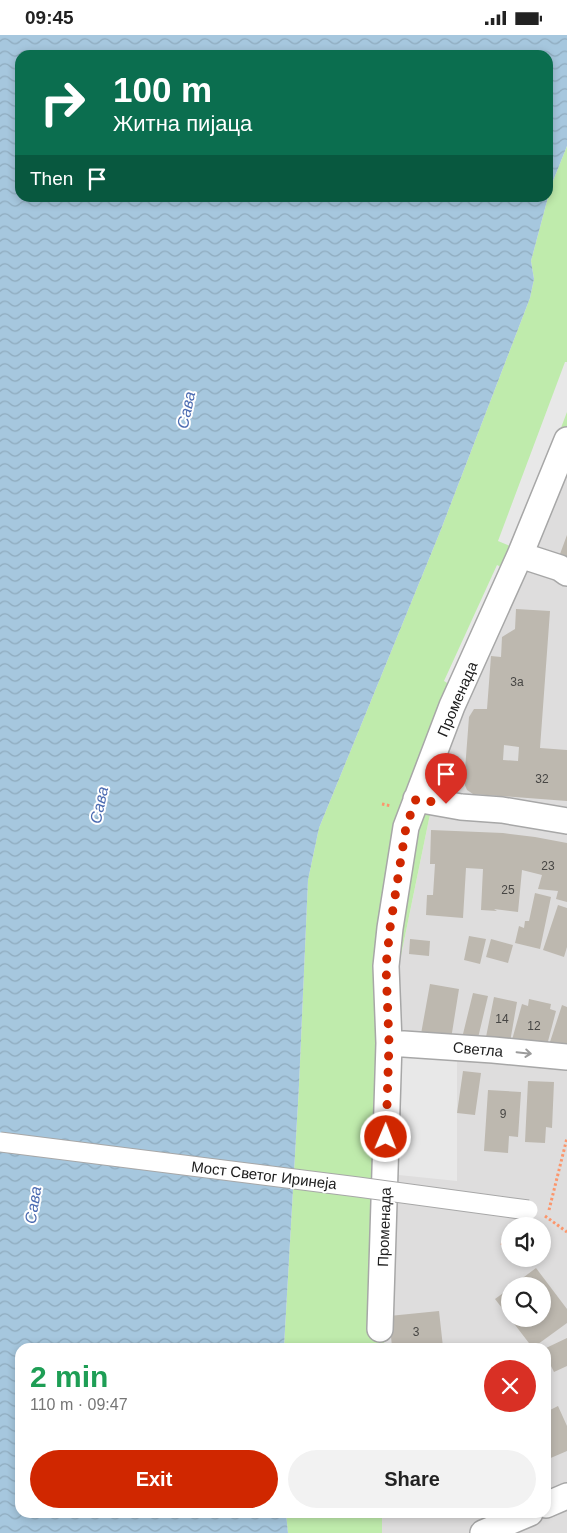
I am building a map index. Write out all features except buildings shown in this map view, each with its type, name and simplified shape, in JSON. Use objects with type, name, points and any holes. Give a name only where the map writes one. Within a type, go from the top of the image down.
[{"type":"street","name":"Променада","points":[[380,1329],[389,1043],[386,966],[406,827],[452,706],[520,555],[567,439]]},
{"type":"street","points":[[520,555],[560,568],[567,573]]},
{"type":"street","points":[[416,799],[461,807],[502,810],[567,821]]},
{"type":"street","name":"Светла","points":[[389,1043],[567,1057]]},
{"type":"street","name":"Мост Светог Иринеја","points":[[0,1142],[338,1184],[528,1210]]},
{"type":"street","points":[[551,1503],[567,1496]]},
{"type":"street","points":[[483,1533],[518,1518]]},
{"type":"path","points":[[528,1210],[548,1217],[567,1138]]},
{"type":"path","points":[[551,1219],[567,1232]]},
{"type":"shaded area","points":[[565,362],[567,362],[567,412],[515,548],[498,541]]},
{"type":"shaded area","points":[[567,469],[567,1533],[382,1533],[382,1518],[551,1518],[551,1343],[384,1343],[397,975],[429,819],[447,750]]},
{"type":"shaded area","points":[[497,565],[505,569],[452,686],[444,681]]},
{"type":"shaded area","points":[[393,1050],[457,1055],[457,1181],[389,1174]]},
{"type":"green space","points":[[567,146],[567,469],[447,750],[429,819],[397,975],[384,1343],[284,1343],[299,1085],[308,880],[319,828],[440,532],[530,298],[534,279],[531,261],[547,202],[553,202],[553,181]]},
{"type":"green space","points":[[286,1518],[382,1518],[382,1533],[288,1533]]},
{"type":"water","name":"Сава","points":[[0,35],[567,35],[567,146],[553,181],[553,50],[15,50],[15,202],[547,202],[531,261],[534,279],[530,298],[440,532],[319,828],[308,880],[299,1085],[284,1343],[15,1343],[15,1518],[286,1518],[288,1533],[0,1533]]},
{"type":"route","points":[[386,1137],[389,1043],[386,966],[394,896],[406,827],[416,799],[446,804]]}]
